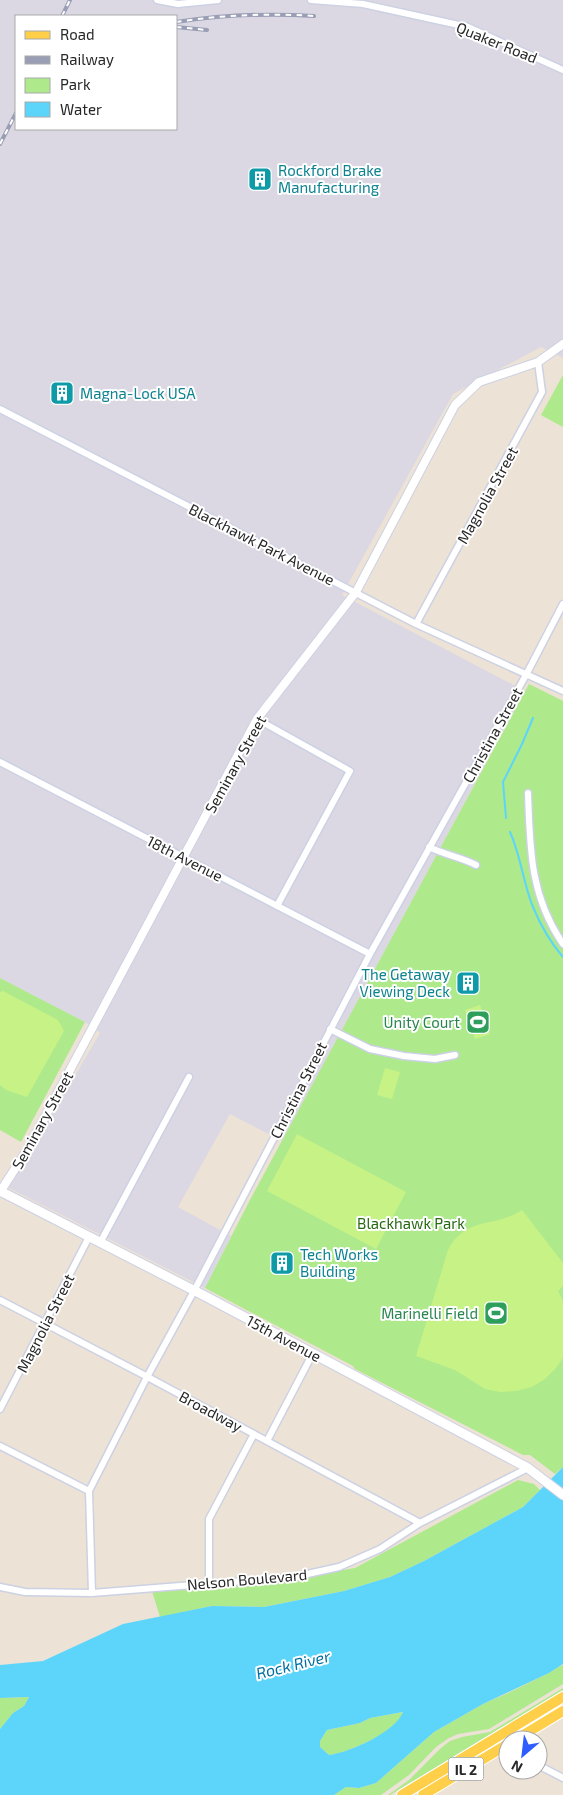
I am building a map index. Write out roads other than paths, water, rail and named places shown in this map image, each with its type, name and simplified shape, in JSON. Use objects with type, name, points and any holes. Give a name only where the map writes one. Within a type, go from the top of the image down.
[{"type":"main road","name":"15th Avenue","points":[[0,1191],[313,1353],[528,1468],[563,1496]]},
{"type":"main road","name":"IL 2","points":[[402,1795],[563,1697]]},
{"type":"main road","points":[[533,1730],[563,1711]]},
{"type":"main road","name":"IL 2","points":[[423,1795],[497,1751]]},
{"type":"street","points":[[157,0],[178,4],[218,0]]},
{"type":"street","name":"Quaker Road","points":[[311,0],[363,4],[468,27],[563,70]]},
{"type":"street","name":"Seminary Street","points":[[0,1191],[29,1147],[257,720],[356,592],[455,405],[479,382],[538,362],[563,344]]},
{"type":"street","name":"Magnolia Street","points":[[416,624],[542,392],[538,362]]},
{"type":"street","name":"Blackhawk Park Avenue","points":[[0,409],[416,624],[563,691]]},
{"type":"street","name":"Christina Street","points":[[92,1593],[89,1492],[147,1377],[370,954],[526,675],[563,604]]},
{"type":"street","points":[[257,720],[350,771],[277,906]]},
{"type":"street","name":"18th Avenue","points":[[0,762],[370,954]]},
{"type":"street","points":[[528,792],[533,875],[543,908],[563,944]]},
{"type":"street","points":[[430,847],[441,854],[468,860],[476,865]]},
{"type":"street","points":[[330,1029],[370,1049],[404,1056],[435,1059],[456,1055]]},
{"type":"street","points":[[100,1243],[188,1077]]},
{"type":"street","name":"Magnolia Street","points":[[0,1409],[89,1237]]},
{"type":"street","name":"Broadway","points":[[0,1300],[420,1523]]},
{"type":"street","points":[[267,1441],[313,1353]]},
{"type":"street","points":[[209,1582],[209,1519],[254,1434]]},
{"type":"street","points":[[0,1446],[89,1492]]},
{"type":"street","name":"Nelson Boulevard","points":[[0,1587],[25,1592],[92,1593],[209,1582],[294,1577],[338,1567],[380,1549],[420,1523],[528,1468]]},
{"type":"street","points":[[548,1770],[563,1778]]},
{"type":"water","name":"Rock River","points":[[563,1467],[563,1664],[549,1673],[483,1704],[434,1732],[376,1783],[359,1788],[346,1787],[334,1795],[0,1795],[0,1729],[13,1713],[24,1706],[29,1697],[0,1698],[0,1665],[43,1661],[123,1624],[212,1606],[264,1607],[344,1591],[390,1577],[424,1561],[523,1507]],"holes":[[[403,1712],[382,1734],[349,1750],[329,1755],[320,1747],[320,1741],[327,1730],[360,1723],[370,1718]]]},
{"type":"waterway","points":[[506,818],[503,782],[533,718]]},
{"type":"waterway","points":[[510,832],[533,907],[546,933],[563,957]]},
{"type":"railway","points":[[62,15],[70,0]]},
{"type":"railway","points":[[178,22],[245,15],[314,16]]},
{"type":"railway","points":[[178,27],[207,30]]},
{"type":"railway","points":[[0,144],[15,115]]},
{"type":"place","name":"Rockford Brake Manufacturing","points":[[260,179]]},
{"type":"place","name":"Magna-Lock USA","points":[[62,393]]},
{"type":"place","name":"The Getaway Viewing Deck","points":[[468,983]]},
{"type":"place","name":"Unity Court","points":[[478,1022]]},
{"type":"place","name":"Tech Works Building","points":[[282,1263]]},
{"type":"place","name":"Marinelli Field","points":[[496,1313]]},
{"type":"park label","name":"Blackhawk Park","points":[[411,1223]]}]
